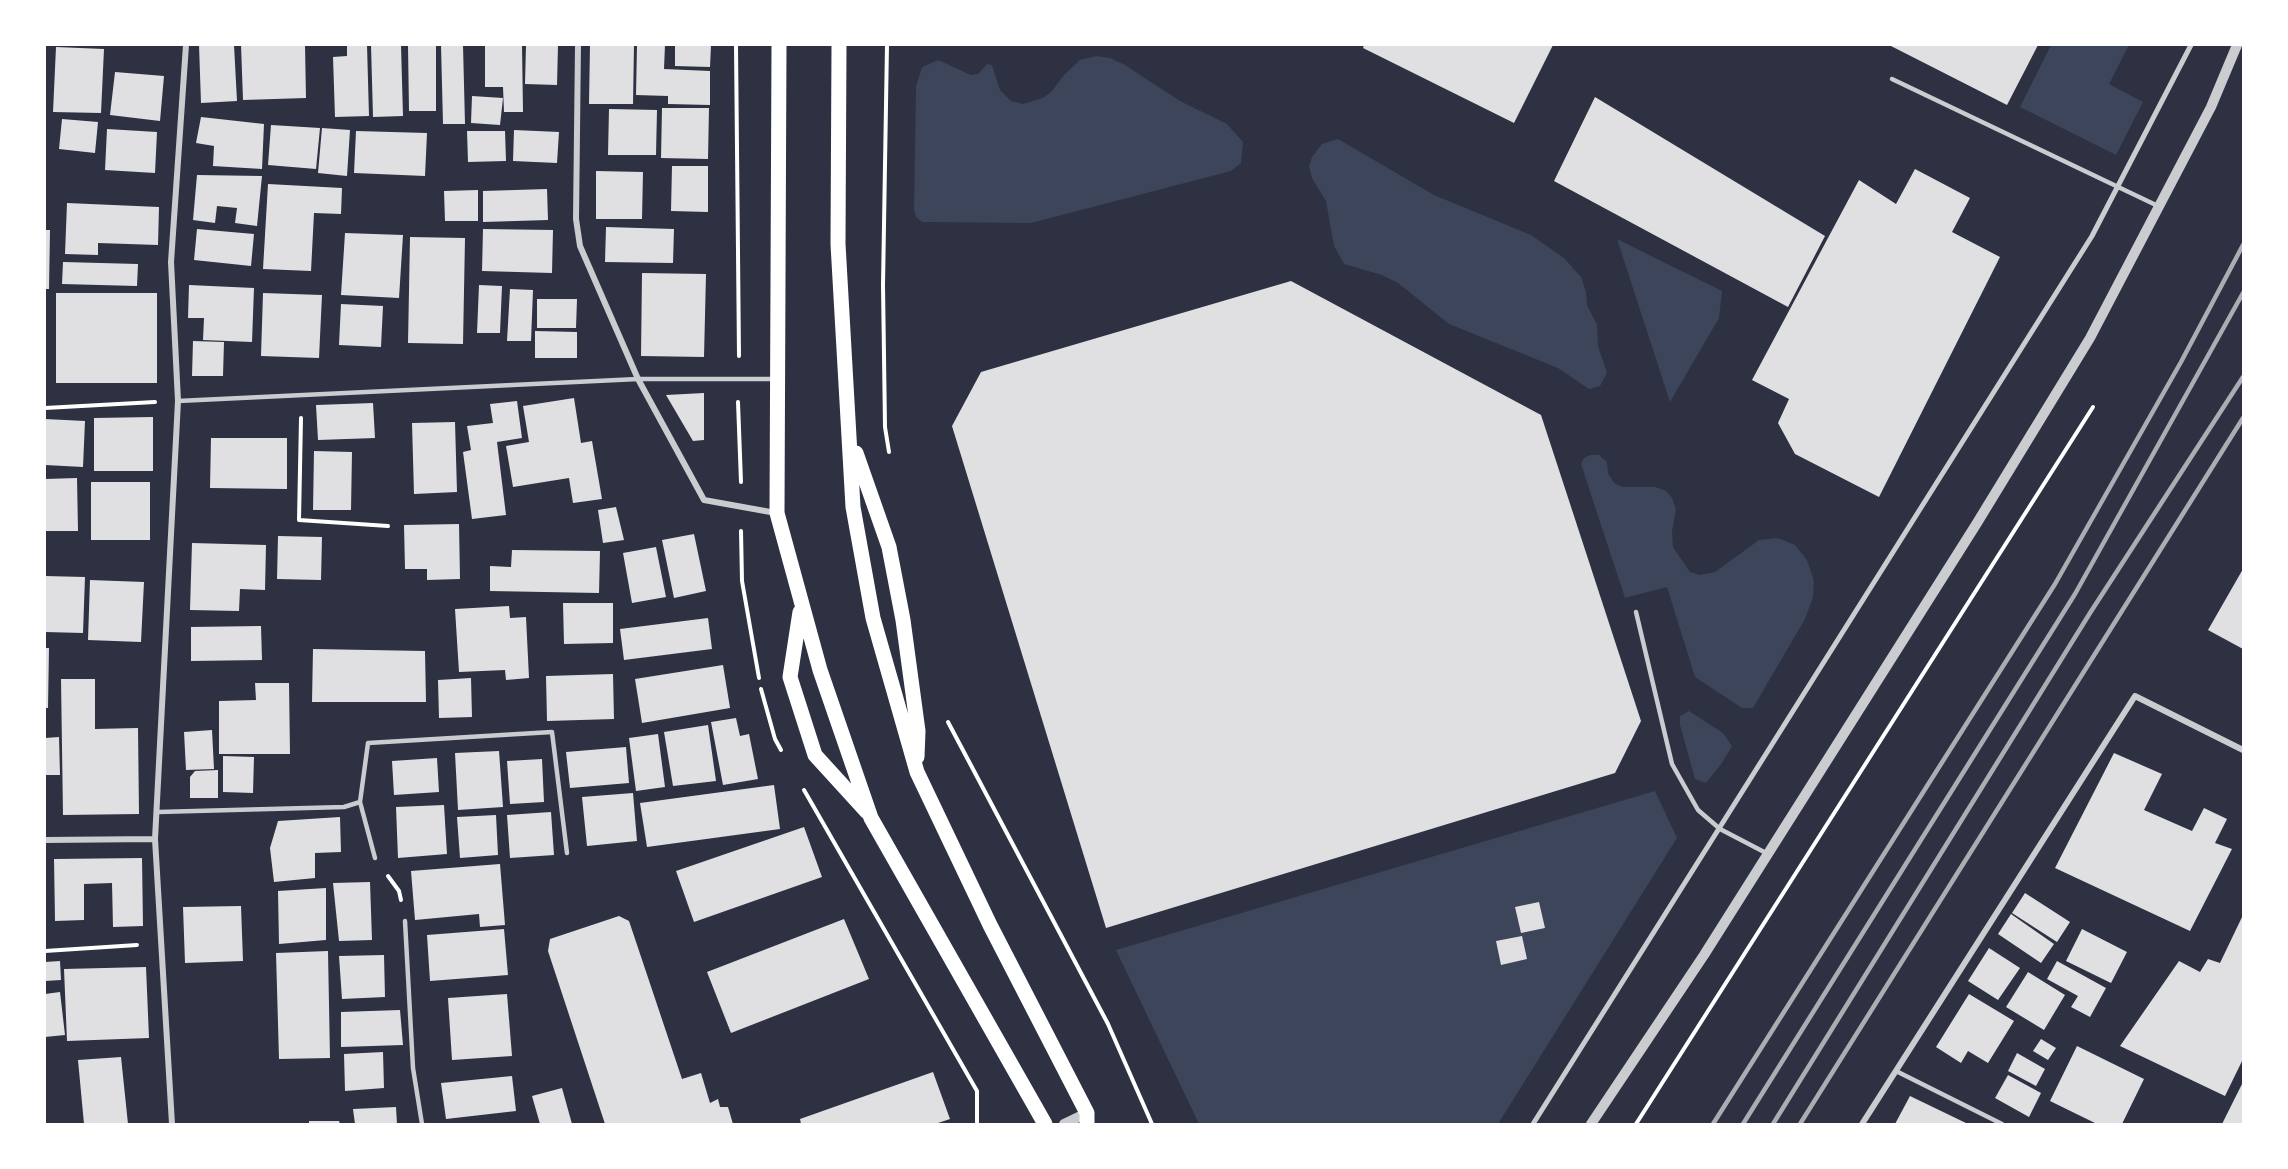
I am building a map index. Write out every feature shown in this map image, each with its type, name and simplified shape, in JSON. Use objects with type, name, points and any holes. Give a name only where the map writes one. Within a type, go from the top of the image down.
[{"type":"main road","points":[[779,45],[775,379],[777,513],[820,670],[872,818],[1045,1124]]},
{"type":"main road","points":[[839,45],[838,244],[853,507],[873,618],[917,772],[990,925],[1087,1118]]},
{"type":"main road","points":[[850,436],[891,558],[903,620],[918,731],[917,772]]},
{"type":"main road","points":[[801,606],[790,676],[815,755],[872,818]]},
{"type":"street","points":[[172,1124],[155,839],[178,401],[171,262],[186,45]]},
{"type":"street","points":[[578,45],[576,219],[580,246],[638,379],[704,500],[777,513]]},
{"type":"street","points":[[1533,1124],[2092,236],[2191,45]]},
{"type":"street","points":[[1592,1124],[1704,956],[1977,523],[2084,348],[2211,107],[2237,45]]},
{"type":"street","points":[[1862,1124],[2135,696],[2243,750]]},
{"type":"street","points":[[45,840],[155,839]]},
{"type":"street","points":[[1064,1124],[1087,1118]]},
{"type":"lane","points":[[1892,79],[2159,206]]},
{"type":"lane","points":[[178,401],[638,379],[775,379]]},
{"type":"lane","points":[[1636,612],[1672,764],[1698,810],[1720,829],[1768,854]]},
{"type":"lane","points":[[375,858],[360,802],[368,743],[552,732],[567,853]]},
{"type":"lane","points":[[158,812],[344,807],[360,802]]},
{"type":"lane","points":[[405,921],[413,1068],[422,1124]]},
{"type":"lane","points":[[1896,1071],[2002,1124]]},
{"type":"path","points":[[887,45],[883,285],[885,427],[890,458]]},
{"type":"path","points":[[301,396],[299,520],[388,526]]},
{"type":"path","points":[[45,408],[178,401]]},
{"type":"path","points":[[1636,1124],[2092,407]]},
{"type":"path","points":[[944,714],[1108,1024],[1152,1124]]},
{"type":"path","points":[[375,858],[399,891],[405,921]]},
{"type":"path","points":[[45,951],[160,944]]},
{"type":"shaded area","points":[[2051,45],[2129,45],[2109,84],[2143,102],[2116,155],[2020,107]]},
{"type":"shaded area","points":[[1096,56],[1110,58],[1125,65],[1180,101],[1227,124],[1243,142],[1241,163],[1231,171],[1031,223],[922,222],[916,217],[914,209],[916,86],[922,67],[938,60],[971,75],[978,74],[987,64],[992,65],[1000,90],[1011,101],[1023,104],[1043,98],[1080,60]]},
{"type":"shaded area","points":[[1338,139],[1434,195],[1531,235],[1564,258],[1581,277],[1587,305],[1597,325],[1598,346],[1607,373],[1600,386],[1589,389],[1558,368],[1449,324],[1398,283],[1382,275],[1344,264],[1334,246],[1326,201],[1312,178],[1309,166],[1312,157],[1322,144]]},
{"type":"shaded area","points":[[1617,239],[1722,291],[1719,318],[1670,402]]},
{"type":"shaded area","points":[[1599,455],[1607,462],[1608,473],[1614,483],[1622,487],[1655,487],[1666,491],[1672,498],[1676,509],[1672,532],[1673,547],[1690,572],[1700,575],[1715,572],[1759,540],[1778,538],[1795,545],[1807,560],[1814,581],[1813,597],[1805,619],[1753,708],[1742,708],[1695,677],[1667,587],[1625,598],[1581,464],[1584,458]]},
{"type":"shaded area","points":[[1689,711],[1723,733],[1732,746],[1706,783],[1695,779],[1680,725],[1680,716]]},
{"type":"shaded area","points":[[1655,791],[1677,838],[1498,1124],[1199,1124],[1116,950]]},
{"type":"building","points":[[199,45],[234,45],[237,101],[201,103]]},
{"type":"building","points":[[241,45],[305,45],[306,98],[243,100]]},
{"type":"building","points":[[347,45],[367,45],[369,116],[335,117],[333,57],[347,56]]},
{"type":"building","points":[[371,45],[401,45],[403,116],[373,117]]},
{"type":"building","points":[[408,45],[436,45],[436,111],[409,111]]},
{"type":"building","points":[[441,45],[463,45],[465,124],[443,124]]},
{"type":"building","points":[[485,45],[522,45],[523,112],[504,112],[503,87],[485,87]]},
{"type":"building","points":[[526,45],[558,45],[557,85],[525,84]]},
{"type":"building","points":[[590,45],[634,45],[633,104],[589,104]]},
{"type":"building","points":[[637,45],[665,45],[664,69],[710,71],[710,105],[668,104],[668,96],[636,95]]},
{"type":"building","points":[[675,45],[711,45],[710,67],[675,66]]},
{"type":"building","points":[[1364,45],[1553,45],[1514,123],[1363,48]]},
{"type":"building","points":[[1889,45],[2038,45],[2007,105]]},
{"type":"building","points":[[56,47],[104,49],[101,113],[53,112]]},
{"type":"building","points":[[115,72],[164,76],[160,121],[110,115]]},
{"type":"building","points":[[472,96],[503,98],[500,125],[471,123]]},
{"type":"building","points":[[1595,97],[1825,236],[1788,307],[1554,181]]},
{"type":"building","points":[[662,108],[709,108],[708,159],[661,158]]},
{"type":"building","points":[[609,109],[657,110],[656,155],[608,155]]},
{"type":"building","points":[[201,117],[264,124],[262,169],[213,166],[214,146],[196,143]]},
{"type":"building","points":[[62,119],[98,122],[95,153],[59,149]]},
{"type":"building","points":[[271,125],[320,128],[316,169],[268,165]]},
{"type":"building","points":[[322,128],[350,130],[347,176],[318,173]]},
{"type":"building","points":[[107,129],[157,132],[155,173],[105,170]]},
{"type":"building","points":[[514,130],[559,132],[557,163],[513,161]]},
{"type":"building","points":[[356,131],[427,133],[425,176],[354,173]]},
{"type":"building","points":[[467,131],[505,131],[506,161],[468,162]]},
{"type":"building","points":[[672,166],[708,166],[708,212],[671,211]]},
{"type":"building","points":[[1915,169],[1970,198],[1952,232],[2000,257],[1879,497],[1795,454],[1778,423],[1789,399],[1752,380],[1859,180],[1896,204]]},
{"type":"building","points":[[596,171],[643,172],[642,219],[596,219]]},
{"type":"building","points":[[197,175],[262,176],[257,226],[235,223],[237,208],[217,206],[215,223],[193,220]]},
{"type":"building","points":[[268,184],[342,188],[341,214],[314,213],[311,271],[263,269]]},
{"type":"building","points":[[547,189],[548,220],[483,222],[483,191]]},
{"type":"building","points":[[478,190],[478,221],[445,221],[444,191]]},
{"type":"building","points":[[67,203],[159,207],[158,245],[98,243],[98,255],[65,254]]},
{"type":"building","points":[[606,227],[674,229],[673,263],[605,262]]},
{"type":"building","points":[[197,229],[254,234],[251,266],[194,260]]},
{"type":"building","points":[[483,229],[553,230],[552,273],[482,271]]},
{"type":"building","points":[[45,230],[50,230],[49,289],[45,289]]},
{"type":"building","points":[[345,233],[403,235],[399,298],[341,295]]},
{"type":"building","points":[[410,237],[465,238],[463,344],[408,343]]},
{"type":"building","points":[[63,262],[138,264],[137,286],[62,284]]},
{"type":"building","points":[[642,273],[706,274],[704,357],[641,356]]},
{"type":"building","points":[[1291,281],[1541,415],[1641,721],[1615,773],[1106,928],[952,426],[981,372]]},
{"type":"building","points":[[189,285],[254,288],[252,342],[203,340],[204,318],[188,318]]},
{"type":"building","points":[[479,285],[502,286],[500,333],[477,333]]},
{"type":"building","points":[[510,289],[533,290],[531,341],[507,341]]},
{"type":"building","points":[[56,293],[157,293],[157,383],[56,383]]},
{"type":"building","points":[[263,293],[322,295],[319,358],[261,356]]},
{"type":"building","points":[[537,299],[577,299],[576,328],[537,328]]},
{"type":"building","points":[[341,304],[383,306],[381,347],[339,345]]},
{"type":"building","points":[[535,331],[577,332],[577,358],[535,358]]},
{"type":"building","points":[[193,341],[224,342],[223,376],[192,376]]},
{"type":"building","points":[[704,393],[704,440],[693,441],[666,395]]},
{"type":"building","points":[[574,398],[581,443],[592,441],[602,499],[573,503],[569,478],[513,487],[506,446],[529,442],[523,406]]},
{"type":"building","points":[[517,401],[522,438],[497,442],[506,515],[472,519],[463,452],[471,450],[467,426],[493,423],[490,404]]},
{"type":"building","points":[[373,403],[375,438],[318,440],[316,405]]},
{"type":"building","points":[[153,417],[153,471],[94,471],[94,418]]},
{"type":"building","points":[[45,419],[85,421],[83,467],[45,465]]},
{"type":"building","points":[[455,422],[457,492],[414,494],[412,423]]},
{"type":"building","points":[[211,438],[287,438],[287,489],[210,488]]},
{"type":"building","points":[[314,451],[352,452],[351,510],[313,510]]},
{"type":"building","points":[[77,478],[78,531],[45,531],[45,479]]},
{"type":"building","points":[[91,482],[150,482],[150,540],[91,540]]},
{"type":"building","points":[[616,507],[624,540],[603,543],[598,510]]},
{"type":"building","points":[[459,524],[460,579],[427,580],[427,569],[405,569],[404,525]]},
{"type":"building","points":[[694,534],[706,591],[674,598],[662,540]]},
{"type":"building","points":[[278,536],[322,537],[321,580],[277,579]]},
{"type":"building","points":[[192,543],[266,545],[265,590],[240,589],[239,611],[190,610]]},
{"type":"building","points":[[656,547],[666,597],[632,603],[623,553]]},
{"type":"building","points":[[512,550],[600,551],[599,593],[490,591],[490,566],[511,567]]},
{"type":"building","points":[[2243,569],[2243,649],[2208,630]]},
{"type":"building","points":[[45,576],[85,577],[83,633],[45,632]]},
{"type":"building","points":[[90,580],[144,582],[141,642],[88,640]]},
{"type":"building","points":[[563,603],[613,603],[613,643],[564,644]]},
{"type":"building","points":[[509,606],[510,618],[526,617],[529,678],[506,680],[505,670],[459,672],[455,609]]},
{"type":"building","points":[[708,618],[712,649],[624,660],[620,629]]},
{"type":"building","points":[[261,626],[262,660],[191,661],[191,627]]},
{"type":"building","points":[[45,648],[49,648],[48,708],[45,708]]},
{"type":"building","points":[[313,649],[425,651],[426,702],[312,702]]},
{"type":"building","points":[[723,665],[730,708],[642,723],[635,679]]},
{"type":"building","points":[[613,674],[614,719],[547,721],[546,676]]},
{"type":"building","points":[[471,678],[472,717],[439,718],[438,680]]},
{"type":"building","points":[[61,679],[95,679],[95,729],[138,728],[139,814],[63,815]]},
{"type":"building","points":[[255,683],[289,683],[290,754],[219,754],[219,701],[256,700]]},
{"type":"building","points":[[736,718],[740,736],[749,734],[758,779],[723,785],[711,722]]},
{"type":"building","points":[[708,725],[716,781],[673,786],[664,732]]},
{"type":"building","points":[[212,730],[214,769],[186,770],[184,732]]},
{"type":"building","points":[[658,734],[665,787],[636,791],[629,738]]},
{"type":"building","points":[[59,737],[60,775],[45,775],[45,738]]},
{"type":"building","points":[[626,747],[629,783],[570,788],[566,752]]},
{"type":"building","points":[[499,751],[503,807],[458,810],[455,753]]},
{"type":"building","points":[[2114,753],[2162,774],[2144,810],[2192,831],[2204,808],[2227,819],[2215,843],[2232,849],[2190,931],[2055,868]]},
{"type":"building","points":[[223,756],[254,757],[253,793],[223,792]]},
{"type":"building","points":[[437,758],[439,792],[394,795],[392,761]]},
{"type":"building","points":[[542,759],[544,802],[510,804],[507,761]]},
{"type":"building","points":[[218,770],[218,798],[190,798],[190,777],[195,771]]},
{"type":"building","points":[[774,785],[780,829],[647,847],[640,803]]},
{"type":"building","points":[[633,793],[637,841],[587,846],[582,797]]},
{"type":"building","points":[[444,805],[447,854],[398,858],[396,807]]},
{"type":"building","points":[[551,812],[554,855],[510,858],[507,815]]},
{"type":"building","points":[[496,815],[498,855],[460,858],[457,817]]},
{"type":"building","points":[[340,817],[341,852],[315,853],[315,878],[274,882],[270,848],[278,821]]},
{"type":"building","points":[[804,827],[822,877],[694,922],[676,871]]},
{"type":"building","points":[[142,858],[143,926],[113,927],[112,883],[84,884],[84,920],[55,921],[54,859]]},
{"type":"building","points":[[500,864],[505,925],[480,927],[479,914],[415,920],[411,871]]},
{"type":"building","points":[[370,882],[372,940],[339,941],[333,883]]},
{"type":"building","points":[[326,888],[326,940],[279,944],[278,891]]},
{"type":"building","points":[[2025,893],[2070,922],[2057,942],[2012,913]]},
{"type":"building","points":[[1539,902],[1545,928],[1521,933],[1515,907]]},
{"type":"building","points":[[241,906],[243,961],[185,963],[183,907]]},
{"type":"building","points":[[2011,914],[2054,944],[2041,963],[1998,934]]},
{"type":"building","points":[[2243,915],[2243,1059],[2225,1096],[2120,1046],[2179,961],[2200,972],[2208,959],[2220,963]]},
{"type":"building","points":[[619,916],[629,921],[682,1079],[701,1073],[710,1103],[718,1099],[720,1107],[728,1107],[733,1124],[605,1124],[548,951],[550,939]]},
{"type":"building","points":[[844,919],[869,979],[731,1033],[707,972]]},
{"type":"building","points":[[504,929],[508,975],[430,981],[427,935]]},
{"type":"building","points":[[2082,929],[2127,952],[2111,983],[2066,961]]},
{"type":"building","points":[[1522,936],[1527,959],[1501,965],[1496,941]]},
{"type":"building","points":[[1989,948],[2020,968],[1998,1000],[1968,981]]},
{"type":"building","points":[[328,951],[330,1058],[279,1059],[276,953]]},
{"type":"building","points":[[384,955],[385,997],[342,999],[339,956]]},
{"type":"building","points":[[60,961],[61,980],[45,981],[45,962]]},
{"type":"building","points":[[2057,961],[2106,988],[2090,1017],[2071,1007],[2078,996],[2047,979]]},
{"type":"building","points":[[146,967],[149,1038],[67,1041],[64,969]]},
{"type":"building","points":[[2028,972],[2065,995],[2044,1030],[2006,1007]]},
{"type":"building","points":[[60,992],[65,1035],[45,1037],[45,994]]},
{"type":"building","points":[[507,994],[512,1056],[452,1060],[448,998]]},
{"type":"building","points":[[1969,994],[2014,1021],[1988,1063],[1968,1051],[1961,1063],[1936,1047]]},
{"type":"building","points":[[400,1010],[403,1045],[341,1047],[341,1012]]},
{"type":"building","points":[[2041,1039],[2056,1048],[2048,1060],[2033,1051]]},
{"type":"building","points":[[2077,1046],[2144,1079],[2122,1124],[2097,1124],[2050,1101]]},
{"type":"building","points":[[383,1052],[384,1088],[345,1091],[344,1054]]},
{"type":"building","points":[[2017,1053],[2045,1069],[2036,1086],[2008,1071]]},
{"type":"building","points":[[121,1057],[128,1124],[84,1124],[78,1060]]},
{"type":"building","points":[[933,1072],[950,1119],[935,1124],[801,1124],[800,1119]]},
{"type":"building","points":[[2008,1075],[2041,1093],[2029,1117],[1995,1098]]},
{"type":"building","points":[[512,1076],[516,1111],[446,1119],[441,1083]]},
{"type":"building","points":[[2243,1082],[2243,1124],[2222,1124]]},
{"type":"building","points":[[562,1088],[572,1124],[540,1124],[532,1096]]},
{"type":"building","points":[[1910,1096],[1968,1124],[1895,1124]]},
{"type":"building","points":[[396,1107],[397,1124],[355,1124],[353,1109]]},
{"type":"building","points":[[309,1121],[339,1121],[340,1124],[309,1124]]},
{"type":"railway","points":[[1713,1124],[2055,584],[2181,362],[2243,245]]},
{"type":"railway","points":[[1743,1124],[2075,594],[2243,293]]},
{"type":"railway","points":[[1773,1124],[2090,613],[2243,377]]},
{"type":"railway","points":[[1800,1124],[2243,418]]}]
